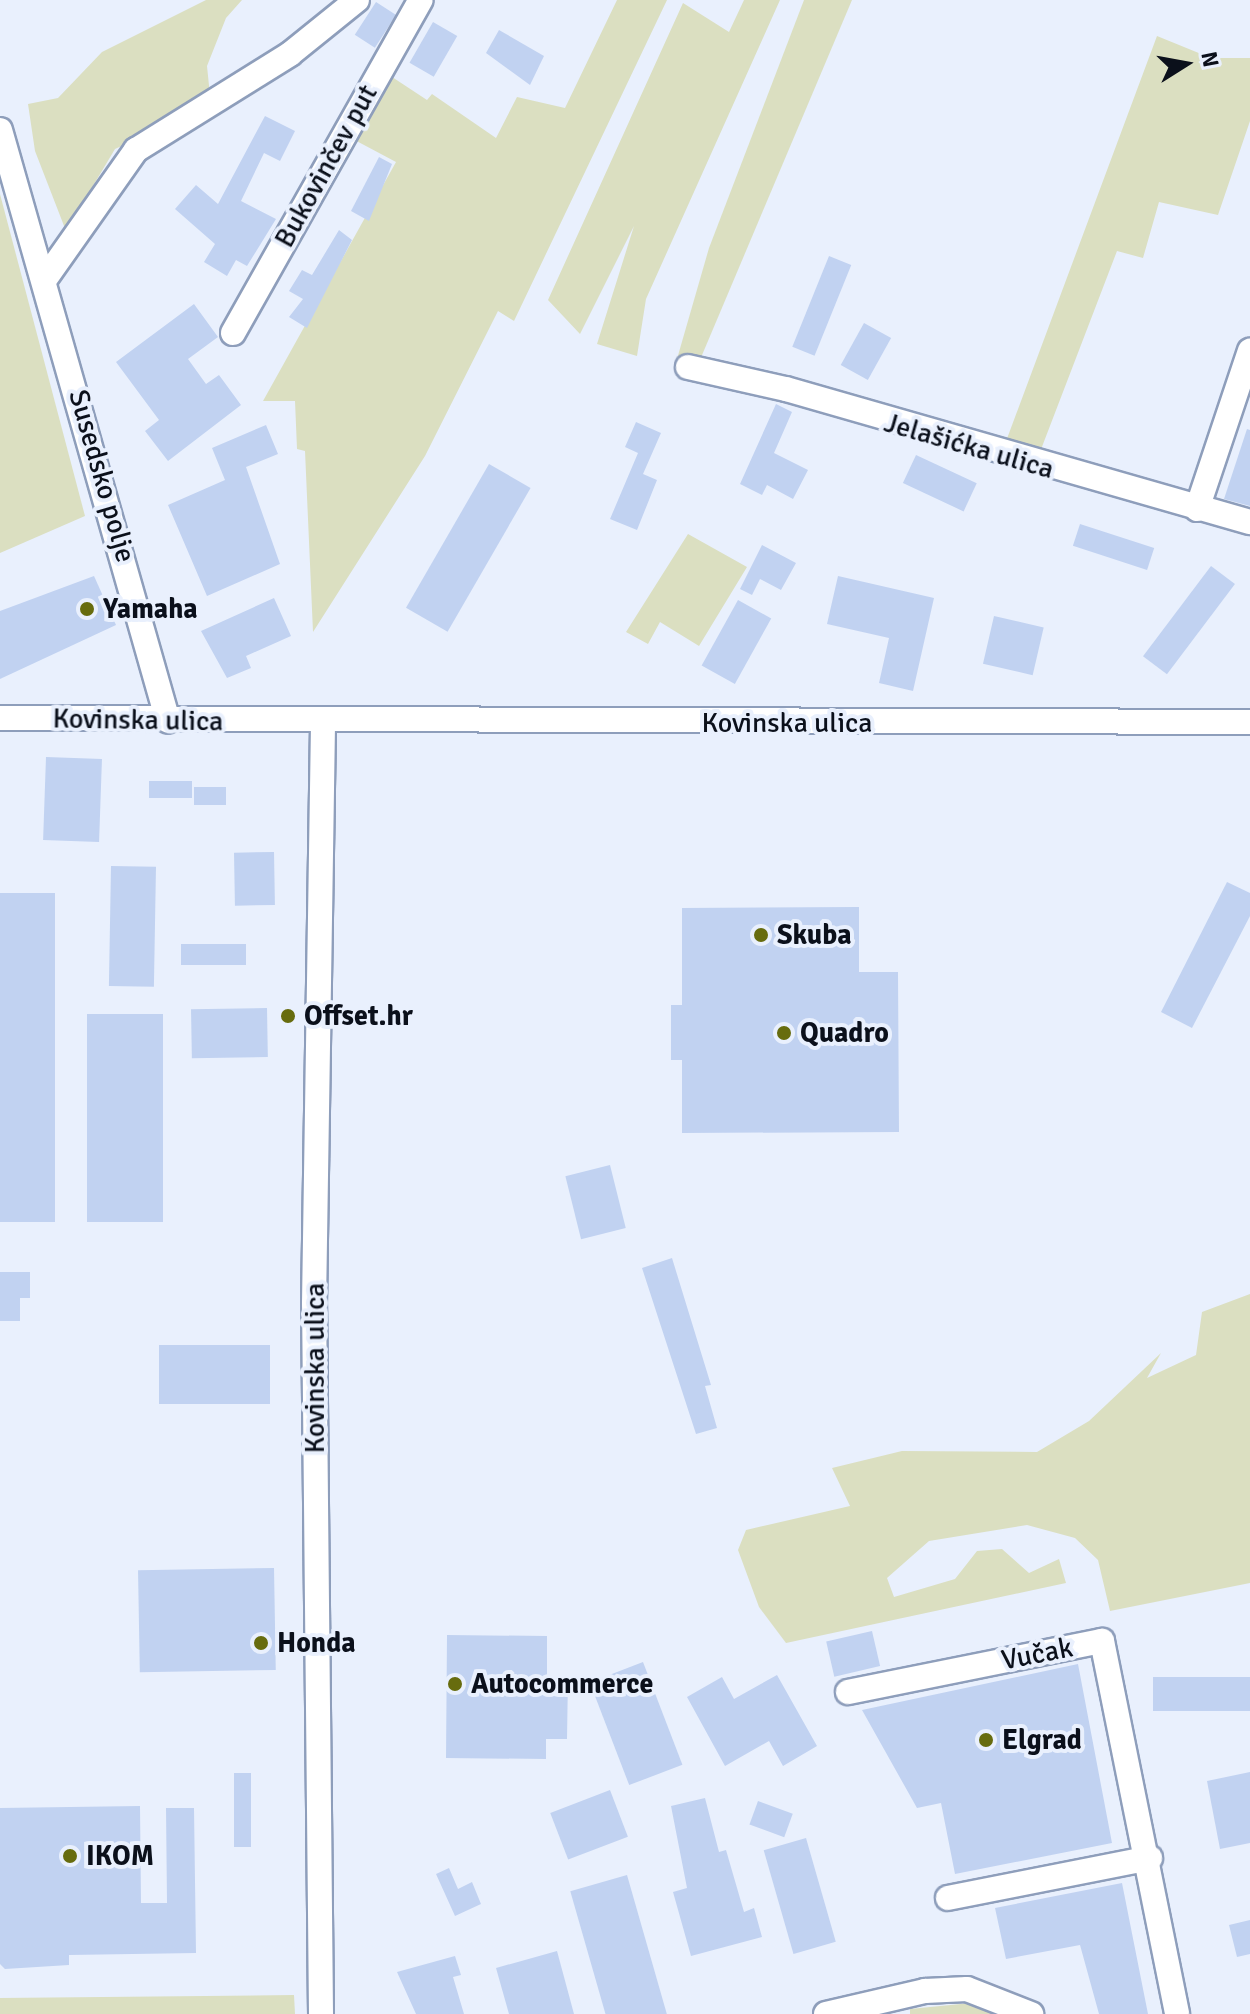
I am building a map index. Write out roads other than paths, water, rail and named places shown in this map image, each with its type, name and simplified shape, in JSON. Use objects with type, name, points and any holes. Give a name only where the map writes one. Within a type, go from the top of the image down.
[{"type":"street","points":[[45,279],[136,150],[290,54],[357,0]]},
{"type":"street","name":"Bukovinčev put","points":[[233,333],[421,0]]},
{"type":"street","name":"Susedsko polje","points":[[0,130],[45,279],[168,721]]},
{"type":"street","points":[[1197,509],[1250,351]]},
{"type":"street","name":"Jelašićka ulica","points":[[688,367],[786,389],[1250,522]]},
{"type":"street","name":"Kovinska ulica","points":[[0,718],[323,722],[1250,722]]},
{"type":"street","name":"Kovinska ulica","points":[[321,2014],[314,1304],[323,722]]},
{"type":"street","name":"Vučak","points":[[848,1692],[1102,1641],[1150,1858],[1177,2014]]},
{"type":"street","points":[[948,1898],[1150,1858]]},
{"type":"street","points":[[826,2014],[925,1991],[967,1989],[1031,2014]]},
{"type":"place","name":"Yamaha","points":[[87,609]]},
{"type":"place","name":"Skuba","points":[[761,935]]},
{"type":"place","name":"Offset.hr","points":[[288,1016]]},
{"type":"place","name":"Quadro","points":[[784,1033]]},
{"type":"place","name":"Honda","points":[[261,1643]]},
{"type":"place","name":"Autocommerce","points":[[455,1684]]},
{"type":"place","name":"Elgrad","points":[[986,1740]]},
{"type":"place","name":"IKOM","points":[[70,1856]]}]
